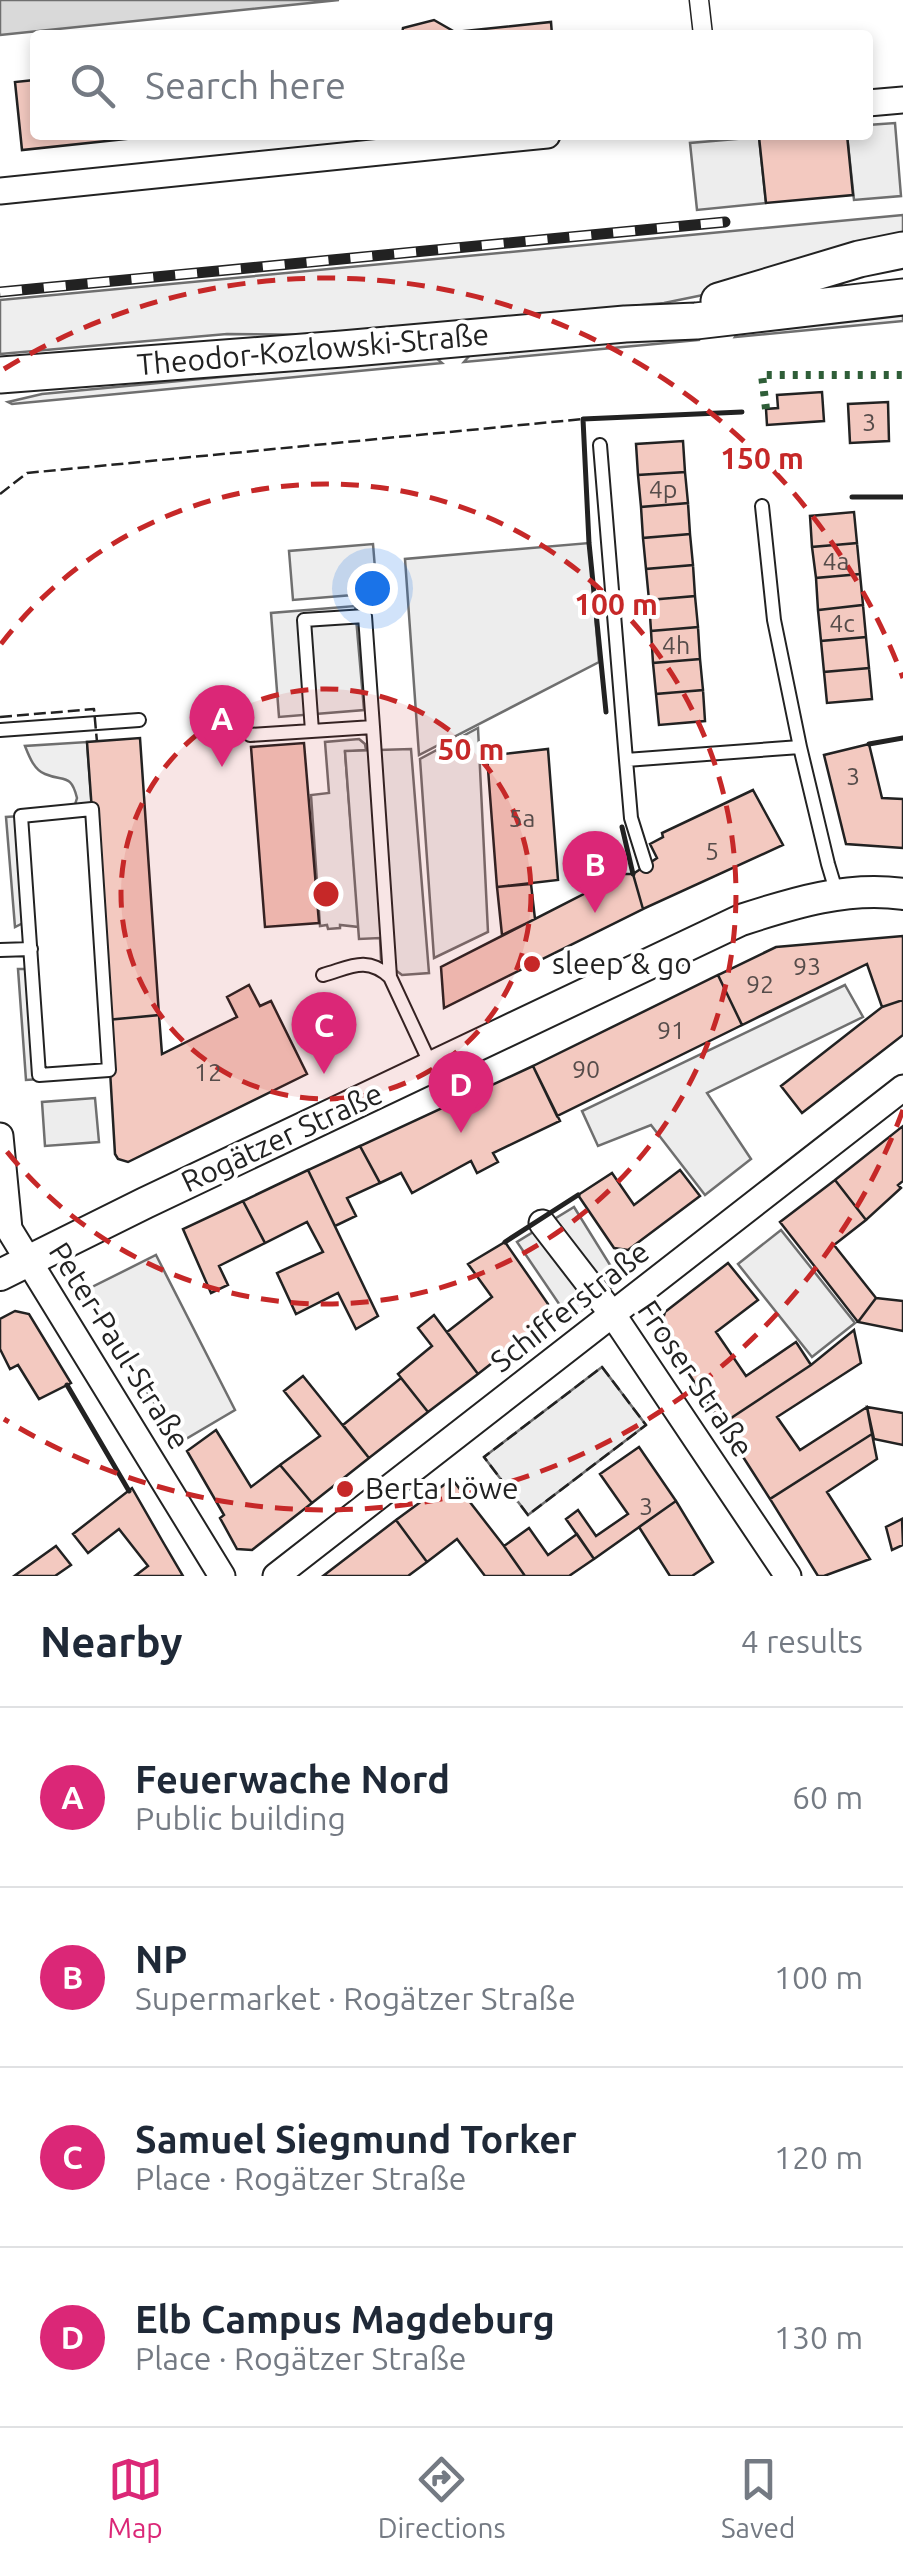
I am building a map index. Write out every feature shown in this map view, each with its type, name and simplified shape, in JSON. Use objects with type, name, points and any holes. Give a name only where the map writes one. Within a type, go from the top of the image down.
[{"type":"main road","name":"Theodor-Kozlowski-Straße","points":[[625,324],[903,250]]},
{"type":"main road","name":"Theodor-Kozlowski-Straße","points":[[0,375],[696,321],[903,297]]},
{"type":"street","points":[[700,0],[702,30]]},
{"type":"street","points":[[873,103],[903,100]]},
{"type":"street","points":[[0,191],[498,140]]},
{"type":"street","name":"Rogätzer Straße","points":[[0,1276],[145,1203],[741,920],[837,894],[903,894]]},
{"type":"street","name":"Schifferstraße","points":[[276,1576],[903,1088]]},
{"type":"street","name":"Peter-Paul-Straße","points":[[0,1136],[7,1222],[12,1234],[222,1576]]},
{"type":"street","name":"Froser Straße","points":[[542,1223],[613,1315],[788,1576]]},
{"type":"lane","points":[[600,445],[631,818],[646,866]]},
{"type":"lane","points":[[762,506],[774,620],[800,747],[837,894]]},
{"type":"lane","points":[[312,731],[304,620],[365,616],[390,977],[432,1067]]},
{"type":"lane","points":[[0,730],[139,720]]},
{"type":"lane","points":[[250,735],[372,726]]},
{"type":"lane","points":[[626,760],[800,747]]},
{"type":"lane","points":[[92,809],[109,1070],[39,1075],[31,948],[21,816],[92,809]]},
{"type":"lane","points":[[0,950],[31,948]]},
{"type":"lane","points":[[323,975],[362,964],[376,966],[390,977]]},
{"type":"shaded area","points":[[0,0],[339,0],[30,30],[0,35]]},
{"type":"shaded area","points":[[895,123],[901,196],[854,200],[848,140],[873,140],[873,125]]},
{"type":"shaded area","points":[[759,140],[766,203],[697,210],[690,143]]},
{"type":"shaded area","points":[[903,215],[903,235],[708,294],[664,303],[326,335],[227,334],[0,354],[0,300]]},
{"type":"shaded area","points":[[903,314],[903,321],[735,337],[740,329]]},
{"type":"shaded area","points":[[691,333],[698,340],[464,362],[471,354]]},
{"type":"shaded area","points":[[435,357],[442,363],[8,402],[42,394]]},
{"type":"shaded area","points":[[589,543],[599,662],[419,755],[405,559]]},
{"type":"shaded area","points":[[373,544],[377,593],[293,600],[289,551]]},
{"type":"shaded area","points":[[355,606],[364,710],[279,717],[271,613]]},
{"type":"shaded area","points":[[478,728],[488,932],[434,958],[420,759]]},
{"type":"shaded area","points":[[359,739],[366,750],[345,752],[359,927],[340,925],[328,929],[327,925],[320,926],[311,795],[329,793],[325,742]]},
{"type":"shaded area","points":[[87,742],[92,809],[73,811],[77,798],[72,785],[38,769],[25,746]]},
{"type":"shaded area","points":[[411,749],[429,973],[402,975],[381,959],[380,938],[359,939],[345,751]]},
{"type":"shaded area","points":[[21,816],[25,922],[15,927],[6,817]]},
{"type":"shaded area","points":[[18,969],[27,969],[39,1075],[109,1075],[26,1080]]},
{"type":"shaded area","points":[[845,985],[863,1017],[707,1093],[751,1159],[705,1195],[651,1125],[598,1146],[582,1111]]},
{"type":"shaded area","points":[[95,1098],[99,1142],[45,1146],[42,1102]]},
{"type":"shaded area","points":[[574,1207],[620,1281],[570,1320],[517,1242]]},
{"type":"shaded area","points":[[781,1230],[855,1323],[812,1357],[738,1264]]},
{"type":"shaded area","points":[[156,1255],[235,1410],[179,1443],[84,1291]]},
{"type":"shaded area","points":[[602,1367],[646,1425],[528,1515],[484,1457]]},
{"type":"building","points":[[434,20],[452,30],[403,30]]},
{"type":"building","points":[[551,22],[552,30],[474,30]]},
{"type":"building","points":[[30,80],[30,140],[116,140],[22,150],[15,82]]},
{"type":"building","points":[[759,140],[848,140],[853,195],[766,203]]},
{"type":"building","points":[[822,392],[824,421],[767,425],[766,409],[778,408],[777,395]]},
{"type":"building","points":[[888,402],[889,441],[850,443],[848,404]]},
{"type":"building","points":[[683,441],[685,472],[638,475],[636,444]]},
{"type":"building","points":[[685,472],[688,503],[641,507],[638,475]]},
{"type":"building","points":[[688,503],[690,534],[643,538],[641,507]]},
{"type":"building","points":[[854,512],[857,543],[812,547],[810,516]]},
{"type":"building","points":[[690,534],[693,565],[646,569],[643,538]]},
{"type":"building","points":[[857,543],[860,574],[816,578],[812,547]]},
{"type":"building","points":[[693,565],[695,596],[649,600],[646,569]]},
{"type":"building","points":[[860,574],[863,605],[818,610],[816,578]]},
{"type":"building","points":[[695,596],[698,627],[651,631],[649,600]]},
{"type":"building","points":[[863,605],[866,637],[821,641],[818,610]]},
{"type":"building","points":[[698,627],[700,659],[653,663],[651,631]]},
{"type":"building","points":[[866,637],[869,668],[824,672],[821,641]]},
{"type":"building","points":[[700,659],[703,690],[656,694],[653,663]]},
{"type":"building","points":[[869,668],[872,699],[827,703],[824,672]]},
{"type":"building","points":[[703,690],[705,721],[659,725],[656,694]]},
{"type":"building","points":[[140,738],[159,1015],[107,1020],[87,742]]},
{"type":"building","points":[[304,743],[319,923],[265,927],[251,747]]},
{"type":"building","points":[[869,744],[882,798],[903,799],[903,848],[846,844],[824,755]]},
{"type":"building","points":[[548,749],[558,880],[497,887],[487,756]]},
{"type":"building","points":[[753,790],[783,845],[643,909],[633,874],[657,858],[650,844],[663,837],[662,833]]},
{"type":"building","points":[[623,874],[633,874],[643,909],[444,1008],[441,967]]},
{"type":"building","points":[[531,884],[535,919],[502,935],[497,887]]},
{"type":"building","points":[[903,936],[903,1000],[882,1007],[867,964],[742,1025],[718,975],[776,947]]},
{"type":"building","points":[[718,975],[742,1025],[557,1116],[533,1066]]},
{"type":"building","points":[[249,985],[260,1006],[271,1001],[307,1074],[128,1162],[118,1159],[107,1020],[159,1015],[162,1054],[237,1017],[227,997]]},
{"type":"building","points":[[903,1000],[903,1035],[802,1113],[781,1086],[882,1007]]},
{"type":"building","points":[[533,1066],[560,1121],[493,1153],[498,1162],[477,1173],[471,1161],[412,1193],[401,1173],[380,1183],[360,1146]]},
{"type":"building","points":[[903,1126],[903,1181],[898,1185],[901,1188],[866,1220],[835,1180]]},
{"type":"building","points":[[360,1146],[380,1183],[347,1198],[356,1216],[335,1226],[308,1170]]},
{"type":"building","points":[[308,1170],[378,1316],[356,1329],[338,1293],[296,1314],[277,1273],[323,1252],[307,1222],[265,1243],[243,1201]]},
{"type":"building","points":[[680,1170],[700,1196],[628,1250],[614,1248],[578,1195],[612,1173],[634,1205]]},
{"type":"building","points":[[835,1180],[866,1220],[834,1245],[876,1298],[858,1322],[780,1222]]},
{"type":"building","points":[[243,1201],[265,1243],[219,1266],[228,1285],[211,1293],[183,1229]]},
{"type":"building","points":[[505,1242],[548,1304],[545,1322],[478,1374],[447,1332],[492,1297],[468,1264]]},
{"type":"building","points":[[728,1263],[758,1300],[716,1332],[746,1376],[796,1342],[811,1365],[722,1424],[660,1330],[665,1312]]},
{"type":"building","points":[[876,1298],[903,1301],[903,1331],[858,1322]]},
{"type":"building","points":[[15,1311],[29,1314],[71,1383],[39,1399],[18,1365],[10,1369],[0,1349],[0,1319]]},
{"type":"building","points":[[434,1315],[478,1374],[428,1412],[398,1374],[432,1346],[418,1328]]},
{"type":"building","points":[[854,1330],[861,1363],[777,1417],[800,1450],[867,1407],[872,1434],[770,1499],[722,1424],[811,1365]]},
{"type":"building","points":[[303,1376],[369,1458],[312,1503],[280,1465],[320,1436],[284,1391]]},
{"type":"building","points":[[401,1378],[428,1412],[369,1458],[343,1425]]},
{"type":"building","points":[[867,1407],[903,1413],[903,1445],[874,1439]]},
{"type":"building","points":[[216,1430],[251,1487],[280,1465],[312,1503],[252,1550],[237,1549],[220,1518],[224,1515],[187,1451]]},
{"type":"building","points":[[872,1434],[877,1459],[827,1492],[870,1559],[818,1576],[770,1499]]},
{"type":"building","points":[[639,1447],[676,1501],[594,1559],[566,1519],[578,1510],[596,1536],[628,1514],[600,1474]]},
{"type":"building","points":[[452,1479],[525,1576],[485,1576],[457,1539],[427,1562],[396,1520]]},
{"type":"building","points":[[132,1488],[183,1576],[135,1576],[148,1566],[119,1529],[88,1553],[73,1534]]},
{"type":"building","points":[[676,1501],[713,1562],[692,1576],[670,1576],[639,1527]]},
{"type":"building","points":[[902,1519],[903,1545],[892,1550],[886,1527]]},
{"type":"building","points":[[396,1520],[427,1562],[408,1576],[323,1576]]},
{"type":"building","points":[[529,1528],[548,1555],[577,1534],[594,1559],[569,1576],[525,1576],[504,1546]]},
{"type":"building","points":[[56,1546],[71,1565],[55,1576],[14,1576]]},
{"type":"railway","points":[[0,292],[725,222]]},
{"type":"hedge","points":[[766,409],[762,375],[903,375]]},
{"type":"fence","points":[[0,494],[27,473],[583,419]]},
{"type":"fence","points":[[0,717],[94,709],[97,742]]},
{"type":"fence","points":[[602,1367],[646,1425],[528,1515],[484,1457],[602,1367]]},
{"type":"wall","points":[[606,712],[589,543],[583,419],[742,412]]},
{"type":"wall","points":[[852,497],[903,497]]},
{"type":"wall","points":[[869,744],[903,738]]},
{"type":"wall","points":[[622,827],[633,874]]},
{"type":"wall","points":[[505,1242],[578,1195]]},
{"type":"wall","points":[[67,1385],[129,1491]]},
{"type":"place","name":"Feuerwache Nord","points":[[222,767]]},
{"type":"place","name":"NP","points":[[595,913]]},
{"type":"place","name":"sleep & go","points":[[532,964]]},
{"type":"place","name":"Samuel Siegmund Torker","points":[[324,1074]]},
{"type":"place","name":"Elb Campus Magdeburg","points":[[461,1133]]},
{"type":"place","name":"Berta Löwe","points":[[345,1489]]}]
